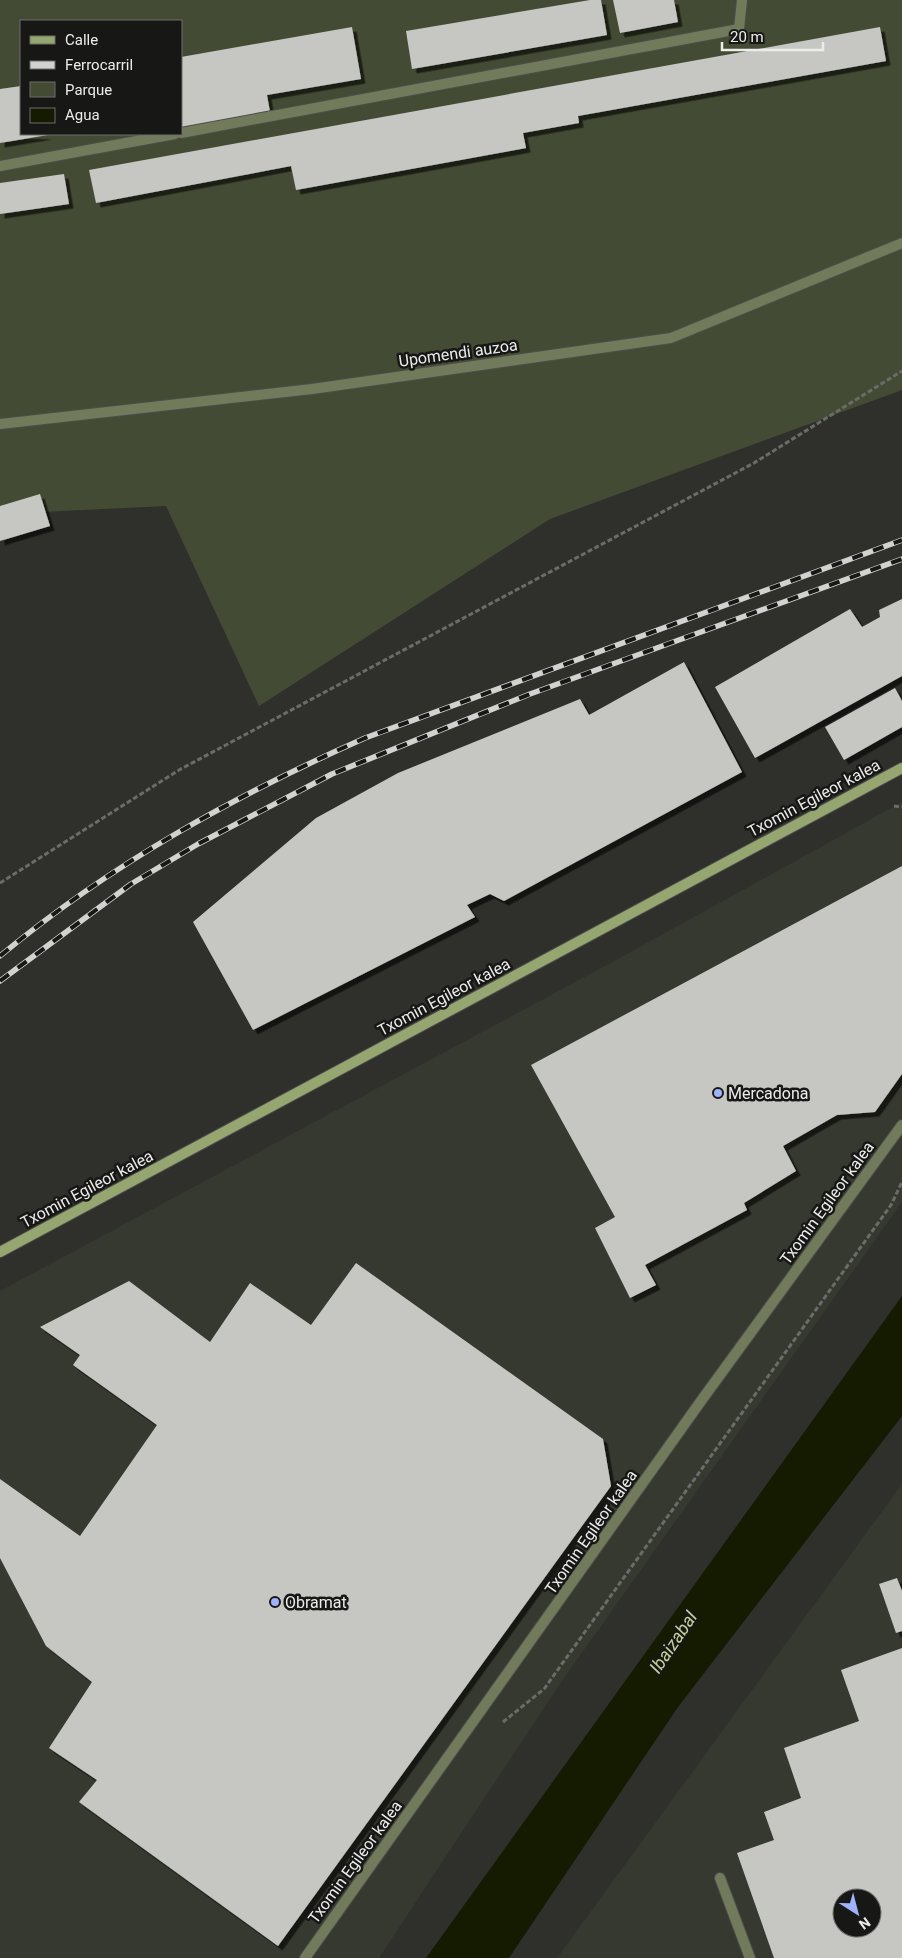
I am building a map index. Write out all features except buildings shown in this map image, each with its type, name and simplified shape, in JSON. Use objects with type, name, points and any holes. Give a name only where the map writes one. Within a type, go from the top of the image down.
[{"type":"street","points":[[182,132],[739,29],[742,0]]},
{"type":"street","points":[[0,166],[170,135]]},
{"type":"street","name":"Upomendi auzoa","points":[[0,424],[312,389],[671,338],[902,243]]},
{"type":"street","name":"Txomin Egileor kalea","points":[[0,1252],[902,768]]},
{"type":"street","name":"Txomin Egileor kalea","points":[[305,1958],[707,1393],[902,1125]]},
{"type":"street","points":[[720,1878],[750,1958]]},
{"type":"path","points":[[0,883],[178,770],[754,463],[902,371]]},
{"type":"path","points":[[894,806],[902,807]]},
{"type":"path","points":[[497,1730],[503,1722],[544,1689],[891,1205],[902,1182]]},
{"type":"shaded area","points":[[902,802],[902,1202],[557,1688],[379,1958],[0,1958],[0,1291],[618,959]]},
{"type":"shaded area","points":[[902,1484],[902,1958],[557,1958]]},
{"type":"green space","points":[[0,0],[902,0],[902,390],[550,519],[259,706],[166,506],[0,514]]},
{"type":"water","name":"Ibaizabal","points":[[902,1296],[902,1416],[678,1707],[509,1958],[426,1958]]},
{"type":"railway","points":[[0,956],[85,891],[175,834],[221,808],[316,760],[365,738],[902,540]]},
{"type":"railway","points":[[0,981],[131,884],[198,844],[332,774],[530,694],[902,559]]},
{"type":"place","name":"Mercadona","points":[[718,1093]]},
{"type":"place","name":"Obramat","points":[[275,1602]]}]
